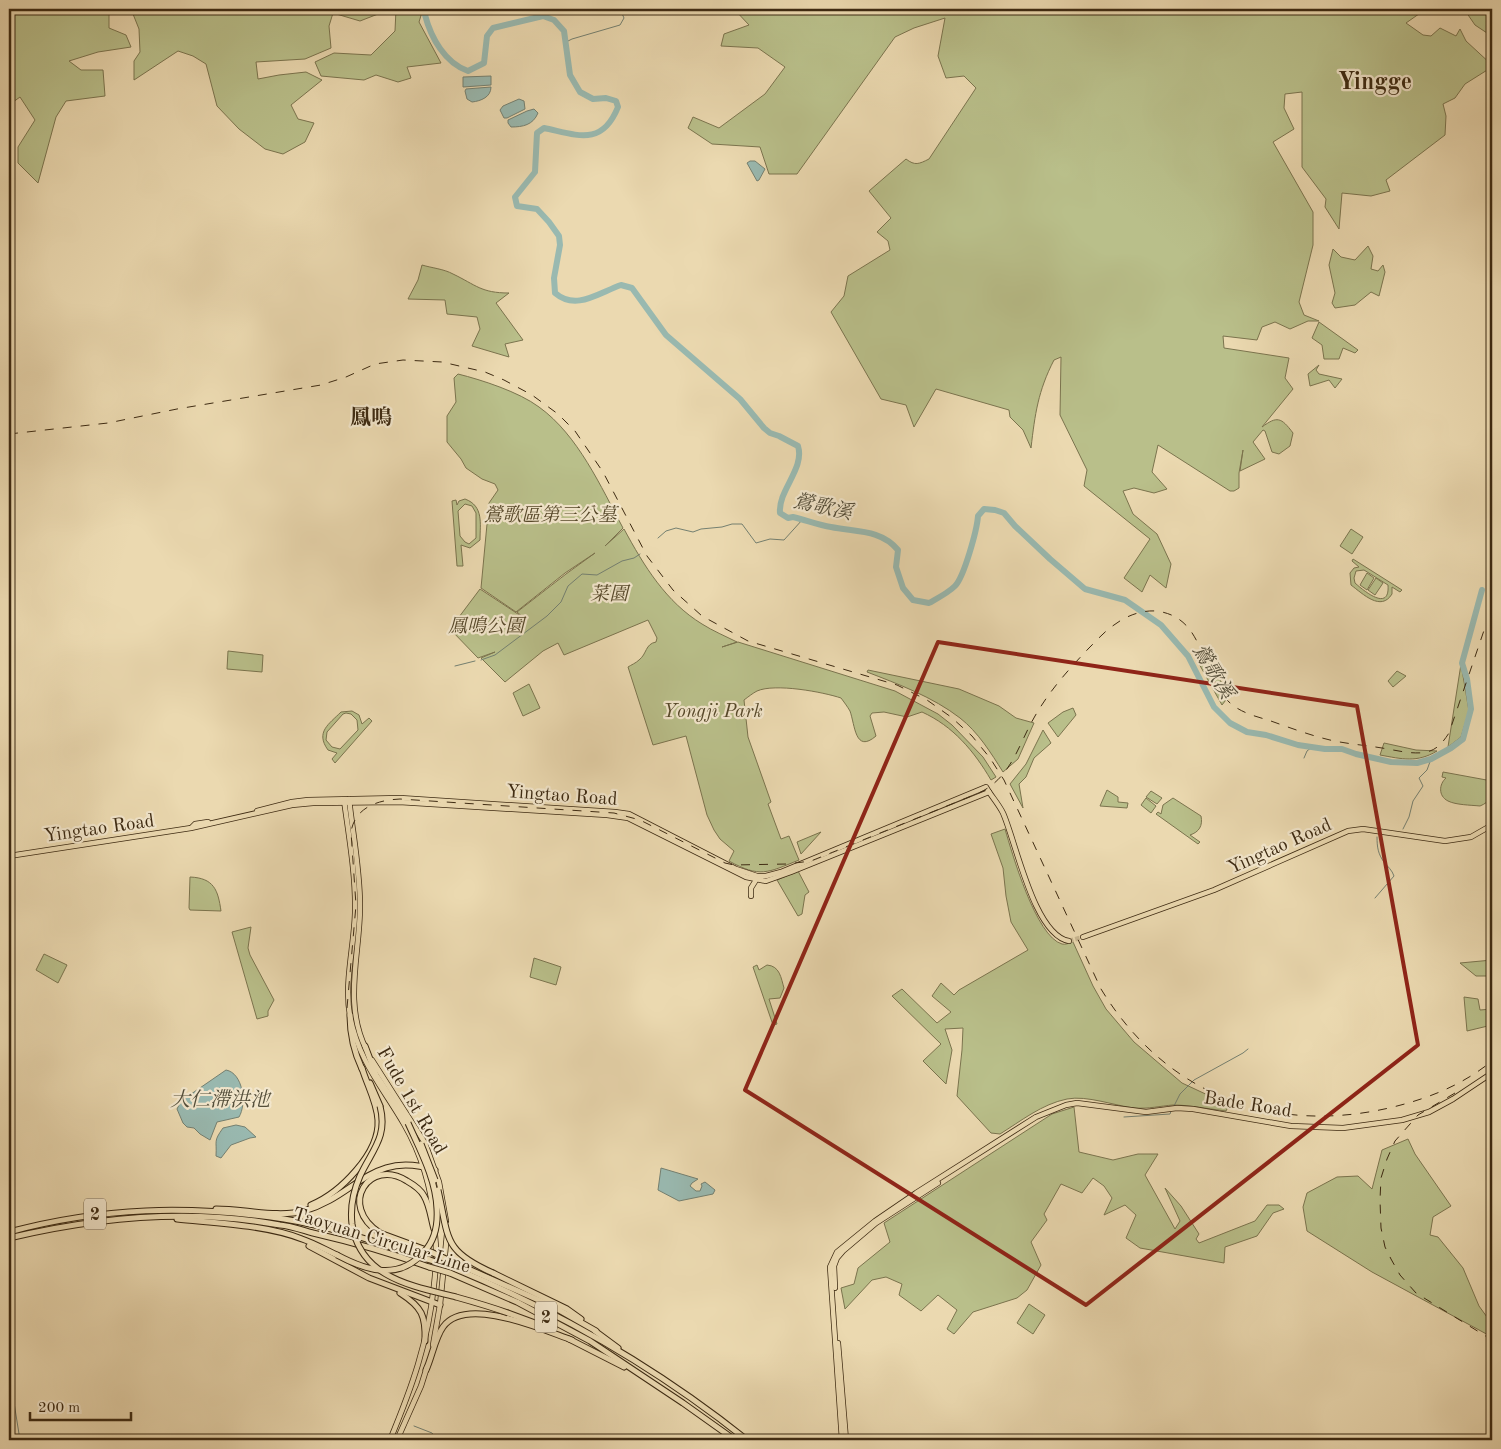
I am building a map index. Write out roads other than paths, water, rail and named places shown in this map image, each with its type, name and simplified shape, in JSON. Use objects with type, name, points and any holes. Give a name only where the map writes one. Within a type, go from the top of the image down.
[{"type":"highway","points":[[261,1217],[316,1203],[344,1183],[365,1157],[377,1135],[378,1120],[353,1045],[350,1031],[350,1015]]},
{"type":"highway","points":[[365,1046],[372,1068],[419,1139],[426,1154],[436,1186],[446,1234],[454,1248],[468,1260],[567,1309],[631,1359]]},
{"type":"highway","points":[[362,1068],[380,1106],[383,1117],[378,1144],[360,1175],[351,1207],[356,1240],[364,1255],[378,1270],[404,1284],[471,1301],[538,1323],[636,1373]]},
{"type":"highway","points":[[154,1216],[279,1232],[301,1238],[371,1269],[383,1271],[400,1268],[413,1263],[419,1258],[433,1239],[437,1224],[434,1188],[408,1122]]},
{"type":"highway","points":[[261,1217],[303,1211],[320,1205],[373,1172],[384,1168],[406,1164],[435,1170]]},
{"type":"highway","points":[[434,1229],[425,1197],[418,1189],[404,1179],[389,1175],[376,1177],[370,1180],[361,1192],[359,1198],[364,1219],[380,1233],[431,1252],[552,1306],[596,1331]]},
{"type":"highway","name":"2","points":[[9,1232],[72,1218],[116,1212],[234,1209],[261,1217]]},
{"type":"highway","name":"Taoyuan Circular Line","points":[[9,1238],[73,1224],[154,1216],[261,1217],[284,1220],[354,1236],[430,1260],[563,1326],[615,1356],[636,1373],[735,1440]]},
{"type":"highway","name":"Taoyuan Circular Line","points":[[261,1217],[280,1225],[356,1243],[429,1267],[450,1270],[533,1304],[631,1359],[689,1397],[747,1440]]},
{"type":"highway","points":[[279,1232],[310,1246],[348,1268],[440,1305]]},
{"type":"highway","points":[[384,1284],[403,1295],[420,1310],[426,1326],[425,1341]]},
{"type":"highway","points":[[426,1370],[443,1326],[459,1316],[478,1314],[514,1320],[572,1340]]},
{"type":"main road","name":"Yingtao Road","points":[[10,855],[191,828],[196,824],[292,802],[400,798],[624,813],[736,869],[757,876],[766,876],[781,872],[986,787],[1003,814],[1035,903],[1054,933],[1063,940],[1068,941]]},
{"type":"main road","points":[[751,896],[751,888],[756,880],[766,880],[791,872],[989,792]]},
{"type":"main road","name":"Yingtao Road","points":[[346,800],[444,804],[623,817],[746,877],[756,880]]},
{"type":"main road","name":"Fude 1st Road","points":[[346,800],[355,902],[349,989],[350,1015],[362,1055],[371,1074],[404,1125],[419,1157],[430,1195],[437,1248],[432,1303],[425,1341],[411,1389],[390,1440]]},
{"type":"main road","name":"Fude 1st Road","points":[[346,800],[355,841],[360,907],[353,987],[356,1018],[365,1046],[425,1143],[435,1170],[445,1208],[447,1236],[440,1305],[433,1342],[421,1386],[397,1440]]},
{"type":"main road","name":"Yingtao Road","points":[[1083,937],[1214,890],[1348,831],[1363,829],[1445,841],[1471,837],[1492,825]]},
{"type":"main road","name":"Bade Road","points":[[844,1440],[836,1320],[830,1267],[834,1257],[850,1240],[916,1194],[1036,1117],[1071,1104],[1137,1112],[1193,1109],[1291,1126],[1343,1128],[1402,1120],[1429,1112],[1476,1086],[1492,1073]]},
{"type":"main road","points":[[419,1157],[423,1162],[430,1156]]},
{"type":"water","points":[[491,76],[491,85],[463,87],[463,77]]},
{"type":"water","points":[[491,87],[487,96],[482,99],[472,102],[467,99],[466,89]]},
{"type":"water","points":[[519,99],[524,101],[525,109],[504,118],[500,110],[503,106]]},
{"type":"water","points":[[534,109],[538,113],[527,124],[511,127],[508,123],[508,120]]},
{"type":"water","points":[[755,161],[765,169],[757,181],[747,163]]},
{"type":"water","name":"大仁滯洪池","points":[[226,1070],[232,1072],[240,1083],[243,1105],[239,1117],[217,1122],[210,1140],[194,1128],[187,1127],[183,1123],[177,1109],[181,1101]]},
{"type":"water","points":[[236,1125],[245,1127],[256,1137],[231,1145],[221,1158],[216,1156],[216,1141],[223,1128]]},
{"type":"water","points":[[661,1168],[698,1179],[690,1186],[696,1191],[700,1191],[701,1184],[705,1182],[715,1190],[713,1194],[679,1201],[658,1190]]},
{"type":"waterway","name":"鶯歌溪","points":[[429,9],[425,15],[440,49],[452,62],[468,71],[484,63],[487,36],[493,28],[543,16],[554,20],[564,31],[570,75],[580,92],[593,99],[606,98],[616,101],[618,107],[612,120],[596,133],[578,135],[544,128],[537,133],[535,172],[515,197],[517,206],[537,209],[559,236],[560,245],[554,278],[555,293],[563,298],[579,300],[596,296],[621,285],[632,288],[666,335],[740,399],[764,428],[770,433],[798,446],[798,463],[780,504],[780,513],[788,518],[793,517],[826,526],[867,532],[884,538],[898,550],[896,567],[903,588],[913,600],[929,603],[955,586],[959,581],[970,553],[978,516],[984,509],[995,510],[1004,513],[1050,559],[1085,589],[1125,600],[1161,625],[1188,656],[1214,707],[1230,723],[1247,732],[1266,735],[1298,745],[1325,749],[1342,749],[1391,762],[1417,763],[1431,759],[1463,739],[1471,709],[1467,679],[1462,663],[1482,590]]},
{"type":"waterway","points":[[564,43],[620,25],[624,18],[620,9]]},
{"type":"waterway","points":[[658,538],[666,531],[676,528],[693,532],[701,529],[742,524],[756,543],[770,539],[784,540],[803,519]]},
{"type":"waterway","points":[[481,660],[495,655],[547,616],[561,602],[568,586],[582,574],[597,575],[622,561],[634,558],[640,554]]},
{"type":"waterway","points":[[455,666],[475,661]]},
{"type":"waterway","points":[[1304,758],[1307,751],[1312,747]]},
{"type":"waterway","points":[[1403,829],[1409,817],[1413,801],[1423,786],[1419,778],[1427,770],[1431,759]]},
{"type":"waterway","points":[[1375,898],[1394,876],[1380,856],[1377,837]]},
{"type":"waterway","points":[[1174,1106],[1180,1094],[1194,1080],[1248,1049]]},
{"type":"waterway","points":[[1124,1117],[1170,1114],[1171,1111]]},
{"type":"waterway","points":[[9,1385],[12,1390],[20,1440]]},
{"type":"waterway","points":[[414,1426],[432,1433],[438,1440]]},
{"type":"tunnel","points":[[1069,941],[1083,937]]},
{"type":"railway","points":[[9,434],[108,423],[177,409],[321,385],[346,377],[375,364],[403,360],[442,362],[485,372],[504,380],[532,395],[558,414],[575,431],[603,472],[647,556],[673,590],[702,616],[748,641],[897,685],[927,700],[951,717],[972,736],[990,758],[1004,780],[1101,989],[1127,1025],[1156,1056],[1189,1080],[1225,1098],[1263,1110],[1303,1116],[1345,1115],[1389,1108],[1430,1096],[1468,1078],[1492,1061]]},
{"type":"railway","points":[[347,1008],[356,905],[351,832],[357,816],[376,803],[400,799],[614,813],[640,820],[725,863],[734,865],[787,864],[811,861],[979,793],[990,786],[1007,769],[1035,716],[1060,680],[1104,633],[1134,614],[1156,611],[1173,616],[1185,624],[1194,635],[1219,690],[1232,705],[1242,711],[1330,740],[1416,753],[1434,749],[1449,733],[1492,607]]},
{"type":"railway","points":[[1455,1093],[1418,1115],[1395,1141],[1381,1178],[1381,1228],[1385,1247],[1391,1259],[1400,1275],[1416,1293],[1492,1340]]},
{"type":"district","name":"Yingge","points":[[1375,81]]},
{"type":"district","name":"鳳鳴","points":[[371,417]]},
{"type":"park label","name":"鶯歌區第三公墓","points":[[550,514]]},
{"type":"park label","name":"菜園","points":[[609,593]]},
{"type":"park label","name":"鳳鳴公園","points":[[486,625]]},
{"type":"park label","name":"Yongji Park","points":[[713,710]]}]
